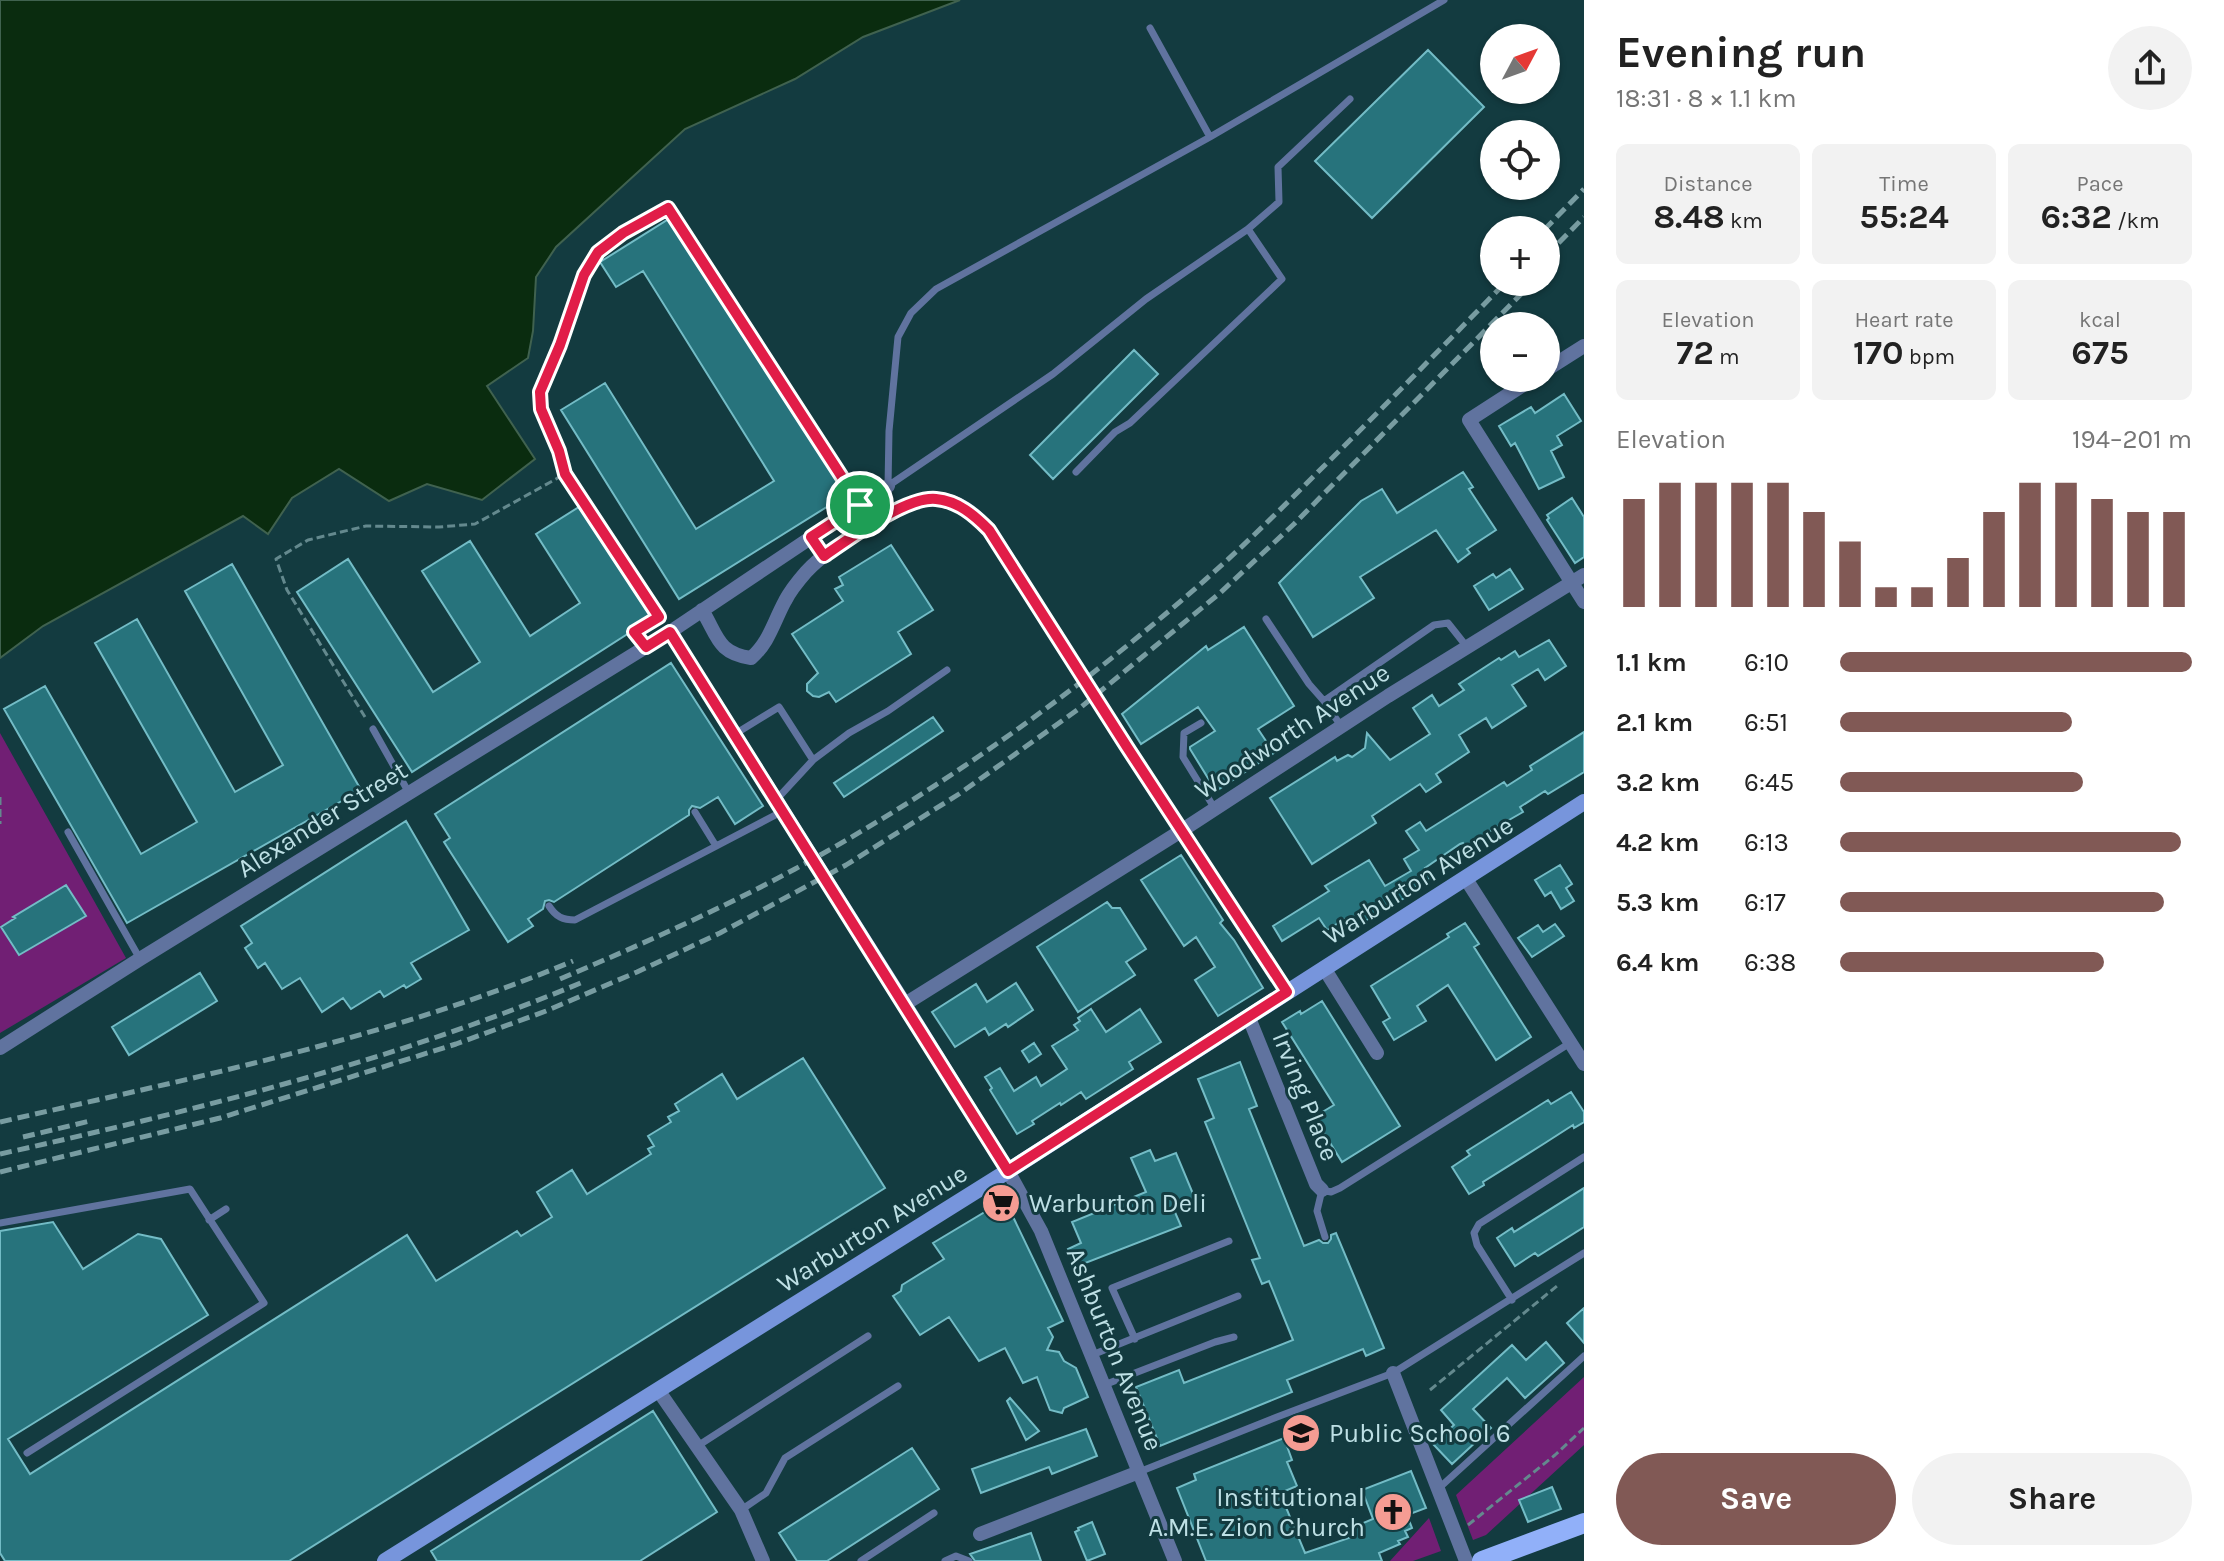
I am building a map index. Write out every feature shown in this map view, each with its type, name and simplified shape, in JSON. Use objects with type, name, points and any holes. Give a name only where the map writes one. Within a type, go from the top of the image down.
[{"type":"main road","points":[[1482,1561],[1584,1523]]},
{"type":"street","points":[[1560,361],[1584,346]]},
{"type":"street","points":[[1512,392],[1469,420],[1578,579],[1584,602]]},
{"type":"street","name":"Alexander Street","points":[[0,1048],[670,632],[888,486]]},
{"type":"street","points":[[702,610],[722,647],[736,656],[751,658],[763,648],[786,598],[807,571],[824,556],[899,509],[923,500],[936,499],[956,504],[974,515],[989,530],[1287,992]]},
{"type":"street","points":[[811,537],[824,556]]},
{"type":"street","name":"Woodworth Avenue","points":[[905,1004],[1578,579]]},
{"type":"street","name":"Ashburton Avenue","points":[[670,632],[905,1004],[1008,1171],[1041,1231],[1175,1561]]},
{"type":"street","name":"Warburton Avenue","points":[[385,1561],[1008,1171],[1584,802]]},
{"type":"street","points":[[1466,879],[1584,1064]]},
{"type":"street","points":[[1324,968],[1377,1053]]},
{"type":"street","name":"Irving Place","points":[[1249,1018],[1316,1184],[1322,1190]]},
{"type":"street","points":[[1393,1373],[1466,1561]]},
{"type":"street","points":[[658,1390],[741,1510],[763,1561]]},
{"type":"street","points":[[980,1534],[1139,1472]]},
{"type":"lane","points":[[888,486],[889,431],[898,337],[911,313],[936,289],[1210,137],[1444,0]]},
{"type":"lane","points":[[1150,28],[1210,137]]},
{"type":"lane","points":[[888,486],[1053,374],[1146,299],[1248,229],[1279,202],[1278,167],[1350,99]]},
{"type":"lane","points":[[1076,472],[1115,432],[1130,423],[1282,279],[1248,229]]},
{"type":"lane","points":[[825,449],[860,505]]},
{"type":"lane","points":[[1266,619],[1309,684],[1342,726]]},
{"type":"lane","points":[[1324,701],[1434,625],[1448,623],[1467,647]]},
{"type":"lane","points":[[549,906],[563,920],[575,920],[716,846],[780,805],[813,760],[947,670]]},
{"type":"lane","points":[[735,734],[779,707],[813,760]]},
{"type":"lane","points":[[1201,723],[1184,733],[1183,757],[1215,809]]},
{"type":"lane","points":[[373,729],[409,793]]},
{"type":"lane","points":[[695,812],[716,846]]},
{"type":"lane","points":[[68,832],[140,959]]},
{"type":"lane","points":[[1325,1237],[1317,1211],[1322,1190],[1331,1192],[1340,1188],[1570,1043]]},
{"type":"lane","points":[[1512,1300],[1477,1245],[1474,1233],[1479,1224],[1584,1157]]},
{"type":"lane","points":[[0,1223],[190,1189],[264,1303],[27,1453]]},
{"type":"lane","points":[[209,1220],[226,1209]]},
{"type":"lane","points":[[1135,1339],[1112,1288],[1229,1241]]},
{"type":"lane","points":[[1139,1472],[1393,1373],[1584,1253]]},
{"type":"lane","points":[[1092,1355],[1238,1296]]},
{"type":"lane","points":[[696,1447],[868,1336]]},
{"type":"lane","points":[[1104,1385],[1234,1337]]},
{"type":"lane","points":[[1438,1489],[1584,1356]]},
{"type":"lane","points":[[741,1510],[766,1493],[785,1458],[898,1386]]},
{"type":"lane","points":[[861,1561],[934,1513]]},
{"type":"lane","points":[[945,1561],[956,1556],[969,1561]]},
{"type":"path","points":[[646,647],[634,632],[659,617],[565,474],[541,409],[540,392],[584,275],[598,252],[623,233],[668,208],[825,449]]},
{"type":"path","points":[[365,717],[287,590],[276,559],[308,540],[366,526],[475,524],[565,474]]},
{"type":"path","points":[[0,797],[0,824]]},
{"type":"path","points":[[1430,1390],[1560,1283]]},
{"type":"path","points":[[1456,1535],[1584,1428]]},
{"type":"shaded area","points":[[0,0],[960,0],[863,37],[795,79],[685,129],[556,247],[536,277],[528,358],[487,386],[535,459],[482,500],[427,484],[389,501],[339,469],[292,498],[268,534],[243,516],[43,626],[0,658]]},
{"type":"shaded area","points":[[0,733],[126,958],[0,1033]]},
{"type":"shaded area","points":[[1584,1377],[1584,1445],[1486,1535],[1473,1540],[1456,1495]]},
{"type":"shaded area","points":[[1429,1518],[1441,1551],[1413,1561],[1390,1561]]},
{"type":"building","points":[[1428,50],[1484,107],[1372,218],[1315,161]]},
{"type":"building","points":[[672,217],[846,495],[679,599],[561,410],[605,383],[696,529],[774,481],[643,271],[616,287],[600,262]]},
{"type":"building","points":[[1134,350],[1158,374],[1053,479],[1030,455]]},
{"type":"building","points":[[1564,394],[1581,421],[1557,436],[1562,445],[1551,451],[1564,477],[1539,489],[1515,443],[1511,446],[1499,426],[1531,407],[1535,413]]},
{"type":"building","points":[[1463,472],[1473,487],[1469,489],[1496,530],[1467,549],[1470,553],[1458,562],[1436,530],[1360,577],[1374,598],[1313,637],[1279,583],[1361,501],[1382,489],[1397,513]]},
{"type":"building","points":[[1572,498],[1584,517],[1584,557],[1575,563],[1547,520],[1547,515]]},
{"type":"building","points":[[582,505],[654,617],[412,772],[297,592],[348,559],[433,692],[480,662],[422,571],[470,541],[530,636],[580,603],[536,534]]},
{"type":"building","points":[[891,545],[933,610],[898,632],[911,654],[836,702],[829,692],[819,697],[813,696],[807,691],[807,684],[818,673],[792,634],[843,601],[835,589],[843,585],[839,577]]},
{"type":"building","points":[[232,564],[361,790],[127,923],[4,709],[45,686],[141,854],[197,822],[95,643],[137,619],[235,792],[283,765],[185,591]]},
{"type":"building","points":[[1510,569],[1523,589],[1489,610],[1474,586],[1493,574],[1496,578]]},
{"type":"building","points":[[1244,627],[1294,706],[1258,729],[1274,753],[1216,791],[1190,749],[1215,731],[1198,707],[1141,744],[1122,714],[1206,646],[1208,650]]},
{"type":"building","points":[[1549,640],[1566,666],[1545,680],[1538,669],[1512,685],[1526,706],[1492,728],[1486,718],[1459,735],[1469,752],[1436,774],[1441,782],[1426,792],[1420,784],[1372,816],[1376,823],[1312,864],[1270,798],[1335,757],[1337,761],[1348,755],[1352,757],[1365,748],[1367,733],[1390,760],[1430,734],[1413,708],[1432,695],[1439,706],[1464,690],[1459,684],[1499,658],[1501,660],[1515,651],[1519,657]]},
{"type":"building","points":[[671,663],[763,806],[735,824],[718,797],[700,808],[692,806],[689,815],[554,902],[545,901],[543,909],[528,919],[533,926],[508,942],[444,842],[450,838],[435,814]]},
{"type":"building","points":[[933,717],[943,731],[844,797],[834,783]]},
{"type":"building","points":[[1584,732],[1584,772],[1520,807],[1523,812],[1466,848],[1463,843],[1460,844],[1425,868],[1431,877],[1411,890],[1413,893],[1351,929],[1345,919],[1327,930],[1319,918],[1282,941],[1273,926],[1329,891],[1325,886],[1369,860],[1385,886],[1411,871],[1404,859],[1419,850],[1406,831],[1420,822],[1426,831],[1504,782],[1507,786],[1532,770],[1530,766]]},
{"type":"building","points":[[406,821],[469,930],[411,963],[421,979],[384,997],[380,991],[351,1009],[343,998],[322,1012],[300,978],[282,989],[265,963],[258,968],[245,948],[252,943],[241,926]]},
{"type":"building","points":[[1181,855],[1223,920],[1220,923],[1263,988],[1218,1016],[1195,980],[1215,967],[1196,937],[1184,946],[1141,880]]},
{"type":"building","points":[[1560,865],[1572,884],[1566,888],[1574,901],[1561,909],[1551,892],[1545,896],[1535,880]]},
{"type":"building","points":[[66,885],[86,916],[19,955],[1,927]]},
{"type":"building","points":[[1107,902],[1112,908],[1120,908],[1146,949],[1126,962],[1135,975],[1078,1012],[1037,947]]},
{"type":"building","points":[[1465,923],[1479,944],[1474,947],[1531,1037],[1496,1060],[1448,985],[1417,1006],[1426,1021],[1394,1040],[1383,1022],[1390,1018],[1371,986],[1449,937],[1447,934]]},
{"type":"building","points":[[1555,924],[1564,936],[1532,957],[1518,938],[1538,925],[1543,932]]},
{"type":"building","points":[[200,973],[217,1001],[129,1055],[112,1027]]},
{"type":"building","points":[[1016,983],[1033,1010],[1008,1027],[1006,1024],[989,1035],[985,1028],[955,1047],[932,1012],[976,984],[987,1002]]},
{"type":"building","points":[[1322,1001],[1400,1126],[1342,1162],[1314,1117],[1334,1105],[1282,1022]]},
{"type":"building","points":[[1091,1009],[1106,1032],[1140,1009],[1161,1042],[1129,1062],[1133,1069],[1086,1099],[1081,1092],[1060,1103],[1017,1134],[985,1077],[1000,1068],[1014,1091],[1036,1077],[1041,1086],[1067,1069],[1052,1046],[1078,1030],[1074,1025],[1080,1021],[1078,1018]]},
{"type":"building","points":[[1034,1043],[1041,1054],[1029,1062],[1022,1051]]},
{"type":"building","points":[[803,1058],[885,1188],[289,1561],[5,1561],[0,1553],[0,1231],[53,1222],[83,1269],[138,1234],[161,1239],[208,1315],[8,1439],[30,1474],[407,1235],[436,1281],[517,1231],[521,1236],[552,1217],[537,1192],[572,1170],[587,1194],[651,1154],[648,1149],[654,1146],[648,1136],[671,1122],[668,1117],[679,1111],[675,1104],[722,1074],[737,1099]]},
{"type":"building","points":[[1240,1062],[1257,1106],[1249,1109],[1304,1246],[1319,1240],[1328,1243],[1331,1235],[1336,1233],[1384,1348],[1366,1356],[1363,1349],[1287,1380],[1292,1392],[1160,1446],[1136,1387],[1179,1370],[1184,1383],[1293,1340],[1269,1281],[1262,1284],[1252,1260],[1260,1258],[1205,1122],[1214,1118],[1198,1079]]},
{"type":"building","points":[[1571,1092],[1584,1112],[1584,1122],[1574,1128],[1573,1125],[1469,1194],[1452,1167],[1470,1155],[1467,1151],[1548,1100],[1551,1104]]},
{"type":"building","points":[[1150,1150],[1155,1161],[1176,1153],[1196,1201],[1174,1210],[1181,1226],[1075,1267],[1068,1249],[1081,1243],[1072,1222],[1146,1192],[1131,1158]]},
{"type":"building","points":[[1584,1188],[1584,1227],[1538,1256],[1535,1253],[1515,1266],[1497,1238],[1512,1228],[1514,1232]]},
{"type":"building","points":[[1005,1200],[1063,1321],[1048,1328],[1053,1337],[1047,1350],[1059,1352],[1064,1361],[1076,1368],[1088,1397],[1064,1408],[1062,1413],[1050,1410],[1037,1377],[1023,1383],[1005,1348],[979,1361],[949,1317],[920,1335],[893,1296],[901,1291],[902,1285],[944,1259],[933,1243]]},
{"type":"building","points":[[1584,1308],[1584,1343],[1567,1323]]},
{"type":"building","points":[[1546,1342],[1564,1363],[1525,1398],[1507,1378],[1473,1409],[1491,1428],[1452,1464],[1433,1444],[1454,1425],[1441,1410],[1512,1345],[1526,1360]]},
{"type":"building","points":[[1010,1398],[1039,1431],[1026,1440],[1007,1401]]},
{"type":"building","points":[[653,1411],[717,1512],[640,1561],[437,1561],[431,1551]]},
{"type":"building","points":[[1086,1429],[1097,1456],[1052,1474],[1049,1467],[981,1493],[972,1469]]},
{"type":"building","points":[[1284,1438],[1292,1460],[1287,1462],[1297,1486],[1280,1493],[1305,1553],[1352,1537],[1349,1529],[1373,1519],[1362,1490],[1411,1471],[1426,1508],[1407,1515],[1412,1528],[1405,1531],[1408,1537],[1379,1553],[1382,1561],[1206,1561],[1177,1488],[1196,1480],[1194,1474]]},
{"type":"building","points":[[912,1448],[939,1489],[827,1561],[797,1561],[779,1533]]},
{"type":"building","points":[[1552,1487],[1561,1509],[1528,1522],[1519,1500]]},
{"type":"building","points":[[1092,1522],[1105,1554],[1087,1561],[1075,1532]]},
{"type":"building","points":[[1031,1533],[1041,1561],[975,1561],[970,1554]]},
{"type":"railway","points":[[1558,216],[1584,189]]},
{"type":"railway","points":[[1560,242],[1584,217]]},
{"type":"railway","points":[[560,979],[679,927],[795,869],[904,806],[1059,699],[1205,580],[1280,510],[1492,296]]},
{"type":"railway","points":[[0,1172],[220,1118],[456,1044],[546,1011],[637,972],[720,933],[846,865],[959,794],[1080,708],[1220,593],[1294,524],[1519,296]]},
{"type":"railway","points":[[0,1122],[218,1072],[362,1034],[504,988],[573,961]]},
{"type":"railway","points":[[0,1154],[148,1120],[296,1081],[441,1036],[583,982]]},
{"type":"railway","points":[[23,1137],[90,1121]]},
{"type":"place","name":"Warburton Deli","points":[[1001,1203]]},
{"type":"place","name":"Public School 6","points":[[1301,1433]]},
{"type":"place","name":"Institutional A.M.E. Zion Church","points":[[1393,1512]]},
{"type":"route","points":[[668,208],[860,505],[811,537],[824,556],[899,509],[923,500],[936,499],[956,504],[974,515],[989,530],[1287,992],[1008,1171],[670,632],[646,647],[634,632],[659,617],[565,474],[541,409],[540,392],[584,275],[598,252],[623,233],[668,208]]}]
